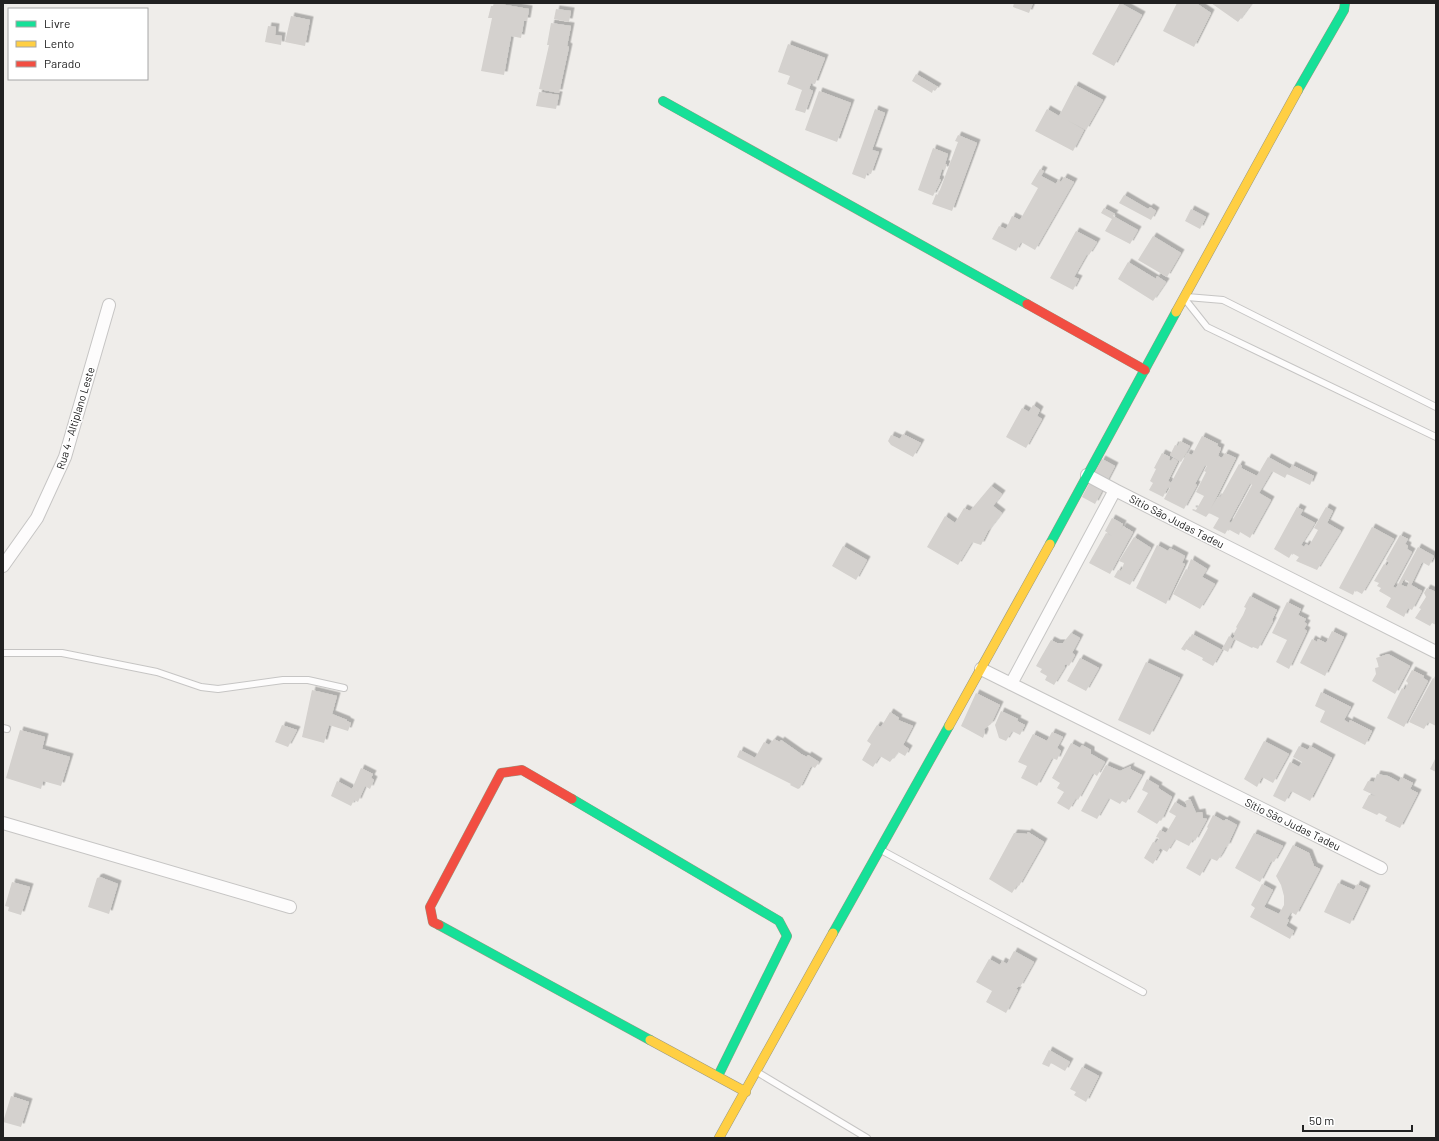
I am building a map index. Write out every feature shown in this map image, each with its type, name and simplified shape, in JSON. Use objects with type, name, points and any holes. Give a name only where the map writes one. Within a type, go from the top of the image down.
[{"type":"street","points":[[719,1138],[746,1092],[879,849],[981,669],[1145,370],[1183,297],[1345,7],[1334,3]]},
{"type":"street","points":[[663,102],[1145,370]]},
{"type":"street","name":"Rua 4 - Altiplano Leste","points":[[3,566],[37,518],[65,457],[109,305]]},
{"type":"street","name":"Sítio São Judas Tadeu","points":[[1087,475],[1436,652]]},
{"type":"street","points":[[1011,684],[1115,490]]},
{"type":"street","name":"Sítio São Judas Tadeu","points":[[981,669],[1382,868]]},
{"type":"street","points":[[718,1076],[787,936],[779,921],[522,770],[501,773],[430,907],[433,922],[746,1092]]},
{"type":"street","points":[[3,824],[290,907]]},
{"type":"lane","points":[[1183,297],[1223,300],[1436,407]]},
{"type":"lane","points":[[1183,297],[1207,327],[1436,437]]},
{"type":"lane","points":[[3,654],[62,654],[156,672],[207,688],[218,689],[289,680],[308,680],[344,688]]},
{"type":"lane","points":[[879,849],[1143,992]]},
{"type":"lane","points":[[757,1072],[867,1138]]},
{"type":"building","points":[[495,3],[529,9],[527,21],[524,21],[521,38],[511,36],[504,75],[481,71],[492,18],[488,18],[491,6],[494,6]]},
{"type":"building","points":[[1014,3],[1033,3],[1029,13],[1013,7]]},
{"type":"building","points":[[1120,3],[1142,15],[1114,66],[1092,54]]},
{"type":"building","points":[[1177,3],[1196,3],[1211,13],[1194,47],[1163,31]]},
{"type":"building","points":[[1211,3],[1252,3],[1238,22]]},
{"type":"building","points":[[556,9],[571,11],[569,22],[554,19]]},
{"type":"building","points":[[291,16],[310,20],[305,46],[285,42]]},
{"type":"building","points":[[551,23],[571,26],[567,46],[569,47],[559,93],[539,89],[549,45],[547,45]]},
{"type":"building","points":[[268,26],[276,27],[275,35],[282,36],[281,45],[265,42]]},
{"type":"building","points":[[788,44],[825,58],[815,84],[811,83],[809,89],[813,91],[805,113],[795,110],[802,90],[787,84],[790,76],[778,72]]},
{"type":"building","points":[[916,74],[938,87],[935,91],[933,90],[932,93],[912,81]]},
{"type":"building","points":[[1075,85],[1103,100],[1086,130],[1067,120],[1084,130],[1073,151],[1035,131],[1047,109],[1059,116]]},
{"type":"building","points":[[819,91],[851,103],[837,142],[805,130]]},
{"type":"building","points":[[539,92],[559,95],[556,109],[536,106]]},
{"type":"building","points":[[875,109],[885,113],[872,150],[879,152],[871,174],[867,173],[865,179],[852,174]]},
{"type":"building","points":[[958,135],[977,143],[952,211],[932,204],[936,194],[938,195],[958,142],[955,141]]},
{"type":"building","points":[[933,148],[948,154],[945,170],[942,169],[939,179],[941,180],[933,196],[918,190]]},
{"type":"building","points":[[1040,169],[1044,171],[1041,176],[1056,184],[1058,180],[1061,182],[1064,177],[1074,182],[1035,250],[1021,242],[1016,251],[992,239],[999,226],[1006,229],[1012,216],[1020,220],[1038,188],[1031,184]]},
{"type":"building","points":[[1124,195],[1148,209],[1150,207],[1156,211],[1151,220],[1119,203]]},
{"type":"building","points":[[1104,208],[1115,214],[1113,216],[1138,230],[1130,244],[1105,231],[1112,219],[1101,213]]},
{"type":"building","points":[[1191,209],[1206,217],[1200,229],[1185,221]]},
{"type":"building","points":[[1076,231],[1097,242],[1089,255],[1087,254],[1074,277],[1079,279],[1073,290],[1050,278]]},
{"type":"building","points":[[1153,236],[1181,253],[1167,277],[1138,260]]},
{"type":"building","points":[[1128,262],[1156,279],[1157,276],[1166,282],[1153,301],[1118,279]]},
{"type":"building","points":[[1033,405],[1040,410],[1037,416],[1042,419],[1026,448],[1006,437],[1022,408],[1029,412]]},
{"type":"building","points":[[903,434],[921,443],[913,457],[891,445],[888,441],[891,435],[900,439]]},
{"type":"building","points":[[1202,436],[1218,444],[1217,446],[1221,448],[1218,456],[1222,458],[1225,453],[1236,458],[1211,508],[1218,497],[1220,498],[1239,464],[1242,466],[1241,468],[1257,476],[1268,457],[1290,469],[1292,465],[1314,476],[1310,485],[1287,474],[1285,478],[1272,471],[1259,493],[1271,500],[1250,538],[1240,532],[1239,535],[1228,529],[1225,534],[1213,528],[1219,518],[1209,513],[1206,517],[1192,510],[1196,510],[1204,496],[1196,492],[1206,472],[1204,471],[1207,466],[1205,465],[1195,484],[1197,485],[1184,509],[1164,499],[1170,488],[1168,487],[1163,497],[1149,490],[1153,483],[1150,481],[1156,469],[1154,468],[1162,453],[1170,457],[1169,460],[1171,461],[1173,458],[1178,461],[1168,481],[1171,483],[1187,453],[1192,455]],"holes":[[[1250,483],[1252,485],[1231,523],[1229,522]]]},
{"type":"building","points":[[1180,441],[1190,446],[1181,462],[1170,455],[1175,445],[1178,446]]},
{"type":"building","points":[[1102,459],[1115,466],[1095,504],[1082,497]]},
{"type":"building","points":[[991,486],[1002,494],[993,506],[1002,513],[988,531],[981,545],[972,542],[958,565],[927,547],[945,516],[955,523],[964,508],[970,511]]},
{"type":"building","points":[[1297,507],[1303,510],[1300,515],[1315,523],[1301,545],[1304,547],[1306,544],[1309,546],[1318,530],[1314,528],[1326,507],[1333,511],[1327,523],[1341,531],[1317,570],[1296,561],[1299,557],[1292,553],[1289,558],[1274,549]]},
{"type":"building","points":[[1112,518],[1123,524],[1120,531],[1123,526],[1133,532],[1110,574],[1089,563],[1106,533],[1112,536],[1105,531]]},
{"type":"building","points":[[1372,527],[1394,539],[1362,594],[1355,590],[1353,595],[1339,588]]},
{"type":"building","points":[[1400,535],[1408,539],[1405,544],[1408,546],[1407,549],[1412,552],[1393,587],[1396,588],[1418,547],[1434,556],[1429,566],[1422,562],[1411,585],[1422,591],[1412,610],[1408,608],[1404,617],[1386,607],[1391,598],[1379,591],[1381,588],[1377,586],[1379,583],[1374,581],[1384,564],[1387,566],[1389,562],[1386,560]],"holes":[[[1404,579],[1409,582],[1407,587],[1401,585]]]},
{"type":"building","points":[[1134,537],[1151,548],[1130,585],[1114,577],[1118,570],[1121,571],[1122,569],[1124,563],[1119,561]]},
{"type":"building","points":[[1157,545],[1168,551],[1170,548],[1185,556],[1182,563],[1185,564],[1166,604],[1136,588]]},
{"type":"building","points":[[843,546],[867,560],[856,580],[832,566]]},
{"type":"building","points":[[1191,559],[1207,569],[1202,577],[1215,584],[1200,609],[1173,594],[1186,569],[1188,570],[1190,567],[1188,567]]},
{"type":"building","points":[[1427,588],[1436,592],[1436,625],[1432,623],[1430,626],[1415,618],[1426,597],[1424,593]]},
{"type":"building","points":[[1250,596],[1277,610],[1272,620],[1273,621],[1258,649],[1252,648],[1234,639],[1228,652],[1222,649],[1229,636],[1233,639],[1235,635],[1233,635],[1237,628],[1236,627],[1243,615],[1246,608],[1244,607]]},
{"type":"building","points":[[1287,602],[1301,609],[1298,615],[1306,619],[1304,622],[1307,624],[1304,629],[1307,631],[1289,669],[1276,662],[1287,640],[1272,633]]},
{"type":"building","points":[[1332,631],[1344,637],[1325,676],[1300,663],[1312,639],[1317,642],[1318,639],[1326,643]]},
{"type":"building","points":[[1071,633],[1080,638],[1072,653],[1075,655],[1069,666],[1066,664],[1064,666],[1065,667],[1054,685],[1045,680],[1047,676],[1040,672],[1042,669],[1036,666],[1051,640],[1057,643],[1063,643]]},
{"type":"building","points":[[1192,634],[1222,650],[1213,666],[1202,660],[1203,658],[1186,649],[1185,651],[1181,649],[1187,640],[1189,641]]},
{"type":"building","points":[[1388,654],[1410,666],[1395,694],[1372,681],[1376,674],[1375,668],[1379,667],[1376,658]]},
{"type":"building","points":[[1080,658],[1099,668],[1086,691],[1067,681]]},
{"type":"building","points":[[1146,662],[1180,678],[1150,735],[1118,720]]},
{"type":"building","points":[[1412,670],[1424,676],[1423,678],[1428,681],[1404,727],[1387,718],[1402,688],[1405,690],[1408,683],[1406,681]]},
{"type":"building","points":[[1433,678],[1436,680],[1436,726],[1428,722],[1424,729],[1409,722]]},
{"type":"building","points":[[312,690],[337,696],[332,714],[351,723],[348,731],[329,725],[324,743],[302,737]]},
{"type":"building","points":[[1321,692],[1351,707],[1344,720],[1349,723],[1350,720],[1372,731],[1365,745],[1320,722],[1325,711],[1315,706]]},
{"type":"building","points":[[976,693],[1000,705],[991,724],[984,729],[985,733],[983,738],[961,726]]},
{"type":"building","points":[[1001,711],[1018,719],[1017,721],[1025,725],[1020,735],[1012,731],[1006,741],[999,738],[995,725]]},
{"type":"building","points":[[890,712],[899,718],[898,720],[913,726],[903,745],[909,749],[905,756],[898,752],[890,762],[880,756],[873,767],[862,760],[871,744],[867,741],[877,725],[881,727]]},
{"type":"building","points":[[282,725],[297,730],[288,747],[275,742]]},
{"type":"building","points":[[20,730],[45,737],[42,749],[70,757],[61,786],[43,781],[41,789],[6,778]]},
{"type":"building","points":[[1052,732],[1063,737],[1057,748],[1061,751],[1057,760],[1052,758],[1037,786],[1021,778],[1027,766],[1018,762],[1033,734],[1047,741]]},
{"type":"building","points":[[774,739],[780,742],[781,740],[801,754],[807,757],[808,755],[819,762],[815,768],[811,766],[800,788],[798,789],[737,757],[740,750],[755,758],[764,742],[769,745]]},
{"type":"building","points":[[1264,741],[1289,754],[1273,783],[1262,777],[1257,787],[1244,779]]},
{"type":"building","points":[[1071,743],[1080,748],[1082,745],[1091,750],[1091,754],[1105,762],[1097,776],[1093,773],[1078,800],[1076,798],[1069,810],[1057,803],[1064,792],[1057,788],[1060,783],[1052,778]]},
{"type":"building","points":[[1299,746],[1308,750],[1310,746],[1332,758],[1310,801],[1291,791],[1285,802],[1273,796],[1290,762],[1299,767],[1302,762],[1293,757]]},
{"type":"building","points":[[1436,757],[1436,772],[1430,769]]},
{"type":"building","points":[[1106,765],[1120,771],[1131,766],[1130,769],[1142,775],[1126,803],[1122,801],[1120,804],[1109,798],[1097,819],[1081,811]]},
{"type":"building","points":[[361,768],[373,774],[371,778],[374,780],[370,789],[365,786],[358,802],[354,800],[351,806],[331,796],[337,781],[352,789]]},
{"type":"building","points":[[1377,774],[1388,776],[1399,782],[1401,777],[1413,783],[1410,789],[1418,793],[1400,828],[1385,821],[1387,817],[1379,813],[1377,815],[1362,808],[1369,795],[1376,796],[1363,790],[1368,781],[1374,782]]},
{"type":"building","points":[[1147,779],[1159,786],[1158,788],[1172,797],[1161,821],[1160,820],[1157,824],[1137,812],[1148,793],[1142,790]]},
{"type":"building","points":[[1190,799],[1196,813],[1202,812],[1203,818],[1207,819],[1195,841],[1193,839],[1189,846],[1175,839],[1167,852],[1160,848],[1158,851],[1160,852],[1153,864],[1144,858],[1153,842],[1156,843],[1159,838],[1156,837],[1160,830],[1166,833],[1176,816],[1169,812],[1175,802],[1185,808],[1187,807],[1185,801]]},
{"type":"building","points":[[1213,815],[1224,821],[1226,819],[1237,825],[1227,847],[1226,846],[1220,857],[1217,861],[1210,858],[1200,876],[1186,868],[1208,828],[1207,827]]},
{"type":"building","points":[[1028,832],[1044,842],[1019,886],[1017,885],[1012,893],[989,879],[1014,833],[1027,834]]},
{"type":"building","points":[[1254,833],[1283,846],[1274,862],[1271,861],[1260,882],[1235,868]]},
{"type":"building","points":[[1293,845],[1309,853],[1314,866],[1320,869],[1296,915],[1291,912],[1287,919],[1289,920],[1286,926],[1294,931],[1290,939],[1250,917],[1255,908],[1251,905],[1262,884],[1273,890],[1264,907],[1279,914],[1284,905],[1284,896],[1281,885],[1276,876]]},
{"type":"building","points":[[100,877],[118,884],[109,914],[88,907],[97,878]]},
{"type":"building","points":[[12,882],[30,887],[21,915],[8,911],[9,907],[5,906]]},
{"type":"building","points":[[1338,883],[1354,890],[1357,884],[1367,889],[1350,924],[1324,912]]},
{"type":"building","points":[[1014,951],[1034,962],[1020,987],[1019,986],[1016,989],[1018,990],[1006,1013],[986,1002],[992,991],[976,982],[989,959],[1000,965],[1002,961],[1007,964]]},
{"type":"building","points":[[1049,1050],[1070,1062],[1065,1071],[1051,1063],[1049,1067],[1042,1064]]},
{"type":"building","points":[[1082,1067],[1099,1076],[1086,1102],[1074,1095],[1076,1092],[1070,1089]]},
{"type":"building","points":[[11,1096],[29,1102],[21,1127],[3,1122]]},
{"type":"traffic: fast","points":[[1298,90],[1344,10],[1345,3]]},
{"type":"traffic: fast","points":[[663,101],[1027,304]]},
{"type":"traffic: fast","points":[[1050,544],[1176,312]]},
{"type":"traffic: fast","points":[[833,933],[949,726]]},
{"type":"traffic: fast","points":[[572,799],[779,921],[787,936],[718,1076]]},
{"type":"traffic: fast","points":[[439,925],[650,1040]]},
{"type":"traffic: slow","points":[[1176,312],[1298,90]]},
{"type":"traffic: slow","points":[[949,726],[1050,544]]},
{"type":"traffic: slow","points":[[719,1138],[833,933]]},
{"type":"traffic: slow","points":[[650,1040],[746,1092]]},
{"type":"traffic: jam","points":[[1027,304],[1145,370]]},
{"type":"traffic: jam","points":[[439,925],[433,922],[430,907],[501,773],[522,770],[572,799]]}]
